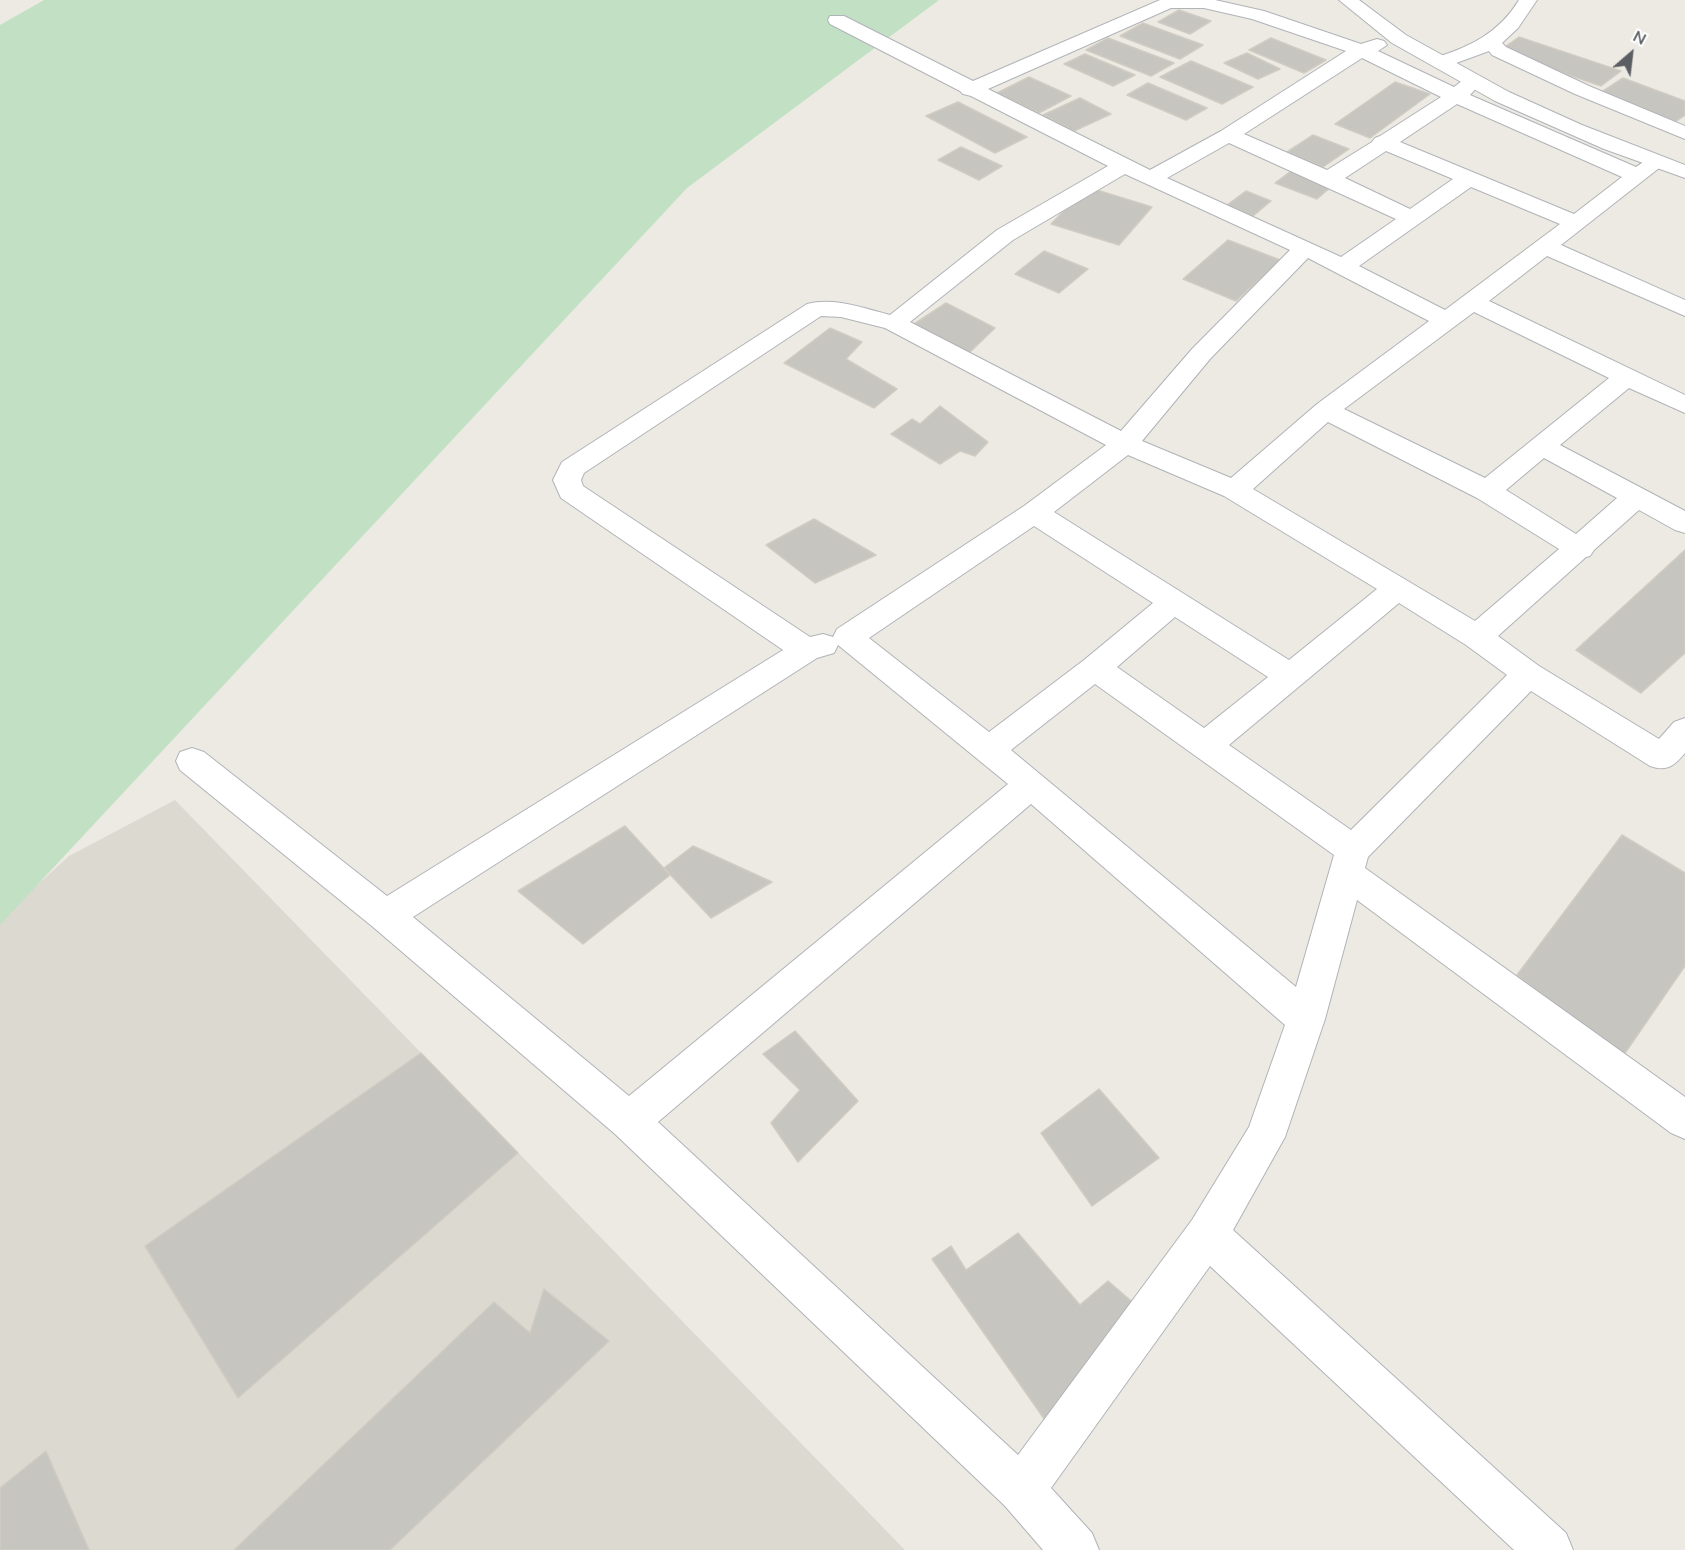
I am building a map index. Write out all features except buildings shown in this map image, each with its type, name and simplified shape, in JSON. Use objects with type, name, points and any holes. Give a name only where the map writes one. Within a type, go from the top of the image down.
[{"type":"street","points":[[1348,0],[1399,38],[1444,52],[1468,54],[1584,108],[1685,149]]},
{"type":"street","points":[[1468,54],[1492,43],[1522,10],[1528,0]]},
{"type":"street","points":[[970,90],[1168,3],[1186,1],[1204,3],[1257,15],[1361,50],[1456,96],[1638,177]]},
{"type":"street","points":[[837,20],[970,90],[1124,166],[1344,266],[1446,320]]},
{"type":"street","points":[[1151,178],[1228,135],[1361,50],[1399,38]]},
{"type":"street","points":[[1492,43],[1499,51],[1582,90],[1685,133]]},
{"type":"street","points":[[1444,52],[1474,81],[1575,129],[1685,172]]},
{"type":"street","points":[[1329,179],[1382,142],[1456,96],[1474,81]]},
{"type":"street","points":[[1228,135],[1411,218]]},
{"type":"street","points":[[1382,142],[1576,224]]},
{"type":"street","points":[[1234,490],[1326,410],[1657,162]]},
{"type":"street","points":[[894,323],[1005,235],[1124,166]]},
{"type":"street","points":[[1344,266],[1468,179]]},
{"type":"street","points":[[1545,247],[1685,309]]},
{"type":"street","points":[[386,916],[806,650],[848,637],[1034,513],[1125,444],[1201,354],[1305,248]]},
{"type":"street","points":[[1472,302],[1685,405]]},
{"type":"street","points":[[806,650],[571,491],[567,480],[572,468],[816,309],[841,310],[894,323],[1125,444],[1234,490],[1477,637],[1528,674],[1673,764],[1685,731]]},
{"type":"street","points":[[1487,491],[1626,376]]},
{"type":"street","points":[[1326,410],[1487,491],[1580,549]]},
{"type":"street","points":[[1542,446],[1685,522]]},
{"type":"street","points":[[1477,637],[1580,549],[1637,496]]},
{"type":"street","points":[[1034,513],[1290,676]]},
{"type":"street","points":[[1205,746],[1398,588]]},
{"type":"street","points":[[988,750],[1095,668],[1174,602]]},
{"type":"street","points":[[848,637],[1031,784],[1306,1019]]},
{"type":"street","points":[[1095,668],[1205,746],[1685,1120]]},
{"type":"street","points":[[1021,1490],[1207,1235],[1265,1137],[1306,1019],[1350,861],[1528,674]]},
{"type":"street","points":[[192,761],[386,916],[629,1121],[1021,1490],[1075,1550]]},
{"type":"street","points":[[629,1121],[1031,784]]},
{"type":"street","points":[[1207,1235],[1549,1550]]},
{"type":"shaded area","points":[[175,800],[905,1550],[0,1550],[0,919],[69,856]]},
{"type":"green space","points":[[44,0],[939,0],[687,188],[0,925],[0,25]]}]
